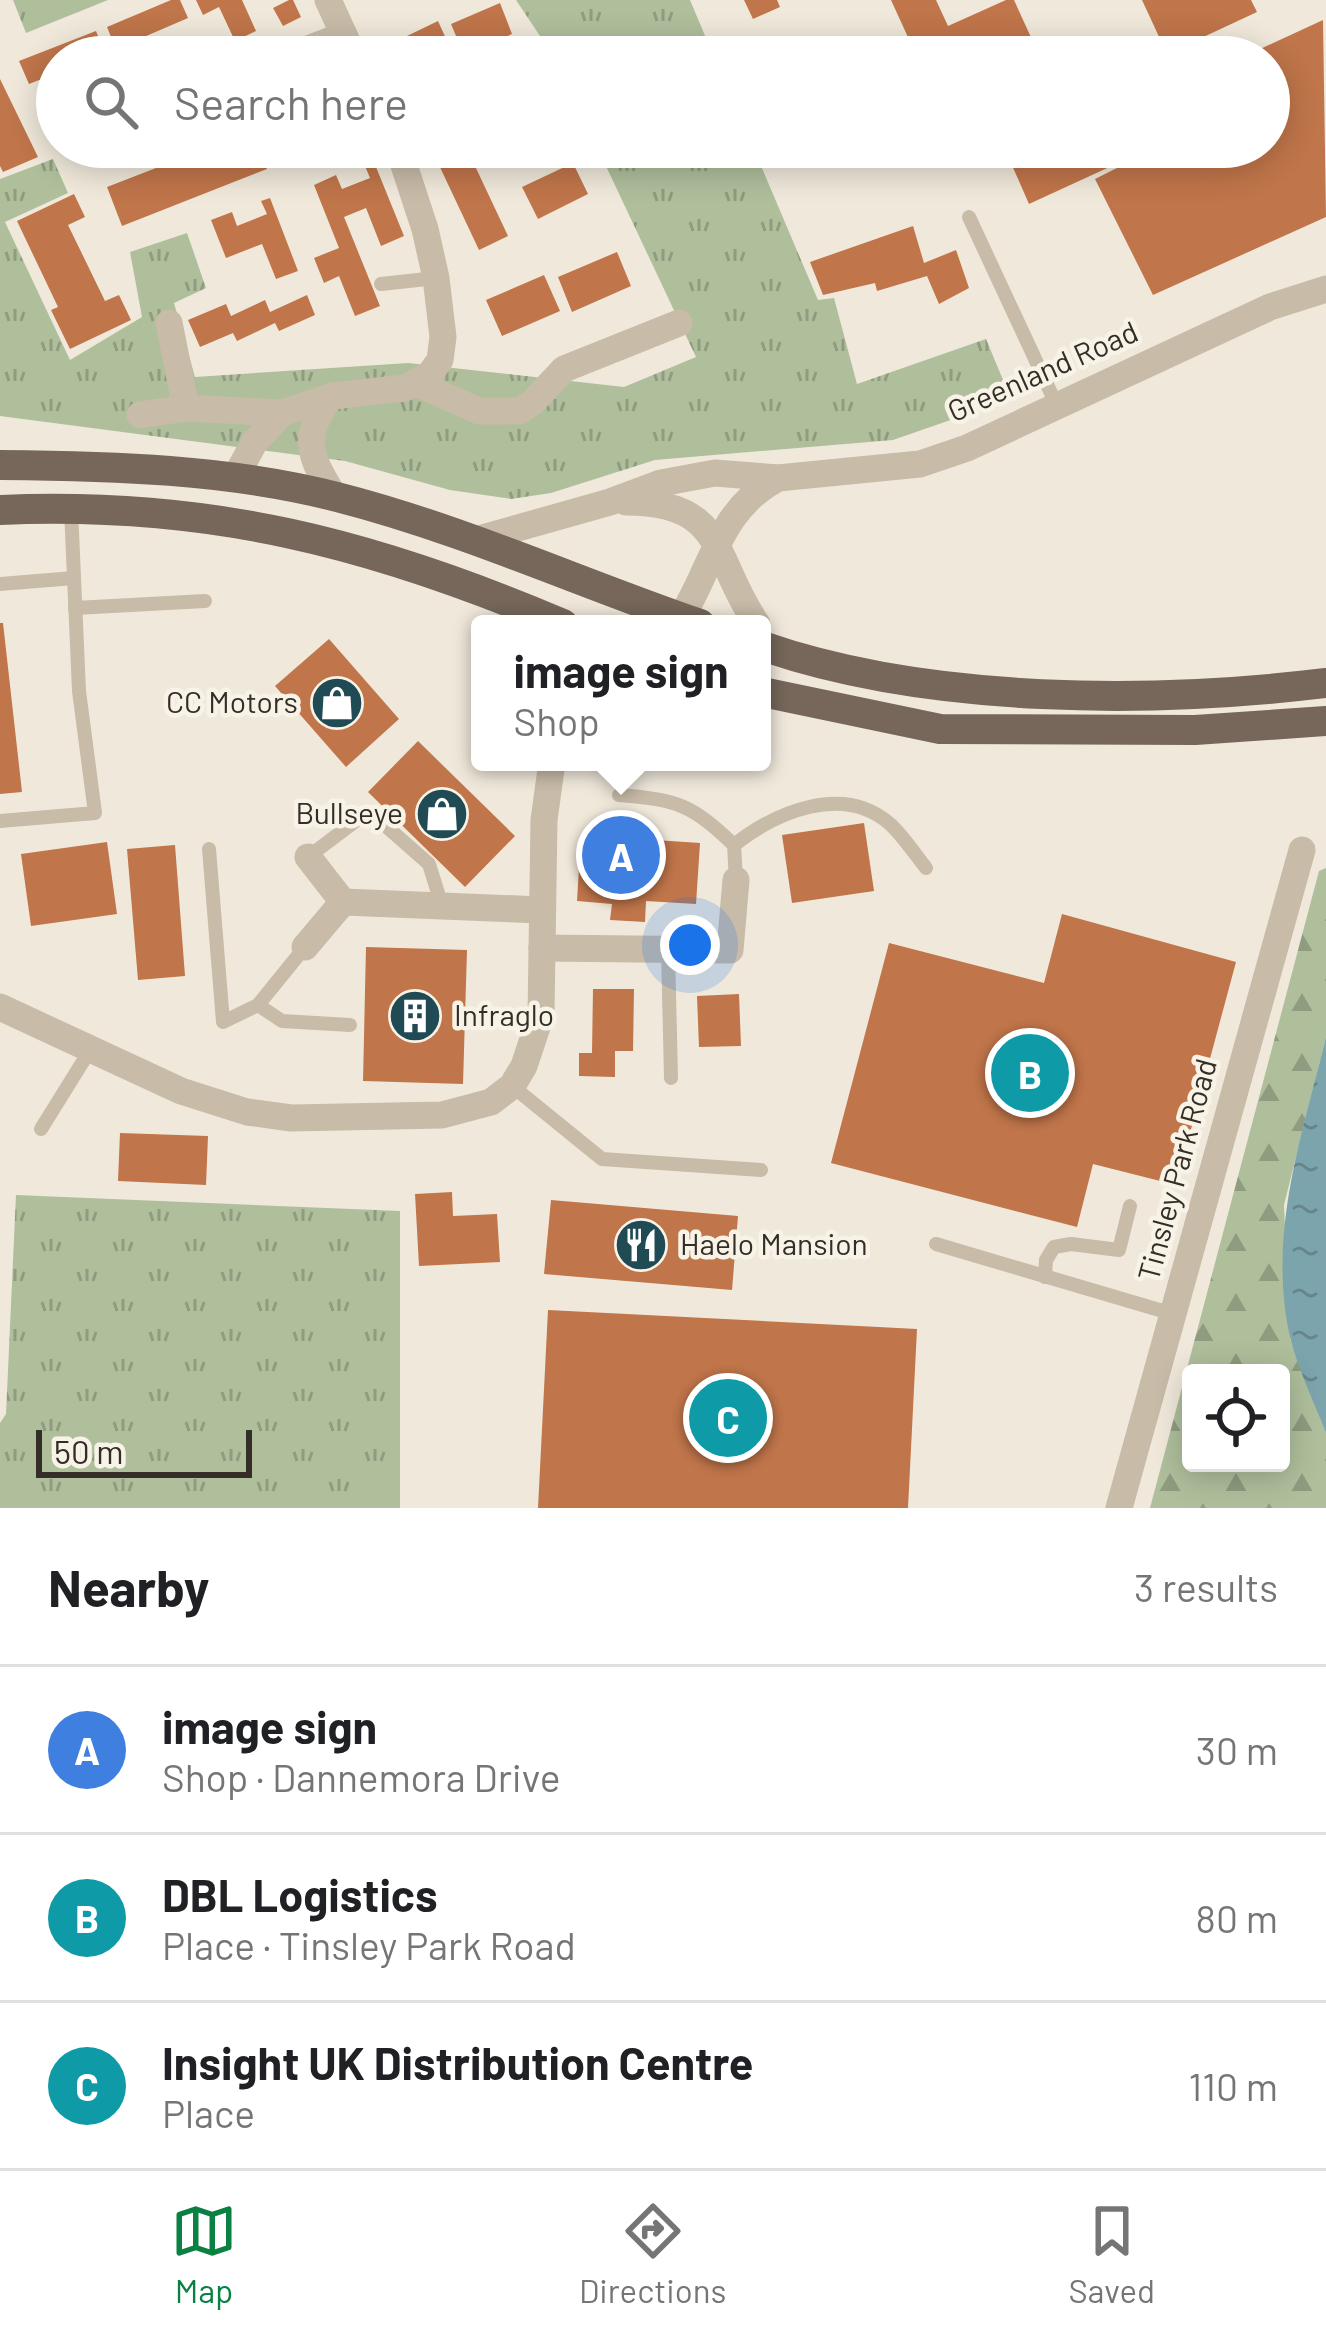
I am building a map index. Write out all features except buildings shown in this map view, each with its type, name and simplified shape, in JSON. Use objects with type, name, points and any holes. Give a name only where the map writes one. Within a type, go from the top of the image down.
[{"type":"main road","points":[[0,465],[89,466],[235,478],[334,496],[479,539],[669,615]]},
{"type":"main road","points":[[0,510],[190,516],[307,534],[406,562],[522,614]]},
{"type":"main road","points":[[771,640],[893,678],[1057,695],[1173,695],[1326,683]]},
{"type":"main road","points":[[771,694],[940,729],[1074,732],[1326,721]]},
{"type":"street","points":[[328,0],[344,36]]},
{"type":"street","points":[[140,415],[186,408],[282,413],[332,397],[416,383],[430,374],[440,360],[442,338],[436,278],[412,168]]},
{"type":"street","name":"Greenland Road","points":[[479,539],[661,483],[715,473],[778,478],[920,464],[967,448],[1270,307],[1326,290]]},
{"type":"street","points":[[170,323],[186,408]]},
{"type":"street","points":[[416,383],[479,411],[520,411],[564,369],[679,323]]},
{"type":"street","points":[[332,397],[317,415],[310,436],[312,456],[334,496]]},
{"type":"street","points":[[235,478],[254,443],[282,413]]},
{"type":"street","points":[[689,615],[717,539],[738,508],[778,478]]},
{"type":"street","name":"Greenland Road","points":[[610,502],[657,502],[687,514],[717,539]]},
{"type":"street","points":[[717,539],[750,615]]},
{"type":"street","points":[[0,1007],[181,1091],[248,1112],[291,1118],[442,1115],[491,1102],[512,1086],[534,1044],[542,1015],[544,820],[551,771]]},
{"type":"street","name":"Tinsley Park Road","points":[[1119,1508],[1302,850]]},
{"type":"street","points":[[308,857],[343,902],[542,910]]},
{"type":"street","points":[[542,948],[730,950],[736,880]]},
{"type":"street","points":[[305,947],[343,902]]},
{"type":"lane","points":[[969,217],[1057,406]]},
{"type":"lane","points":[[381,284],[436,278]]},
{"type":"lane","points":[[0,821],[95,812],[79,692],[71,509]]},
{"type":"lane","points":[[0,584],[74,578]]},
{"type":"lane","points":[[75,608],[205,602]]},
{"type":"lane","points":[[619,795],[667,799],[699,812],[734,844],[736,880]]},
{"type":"lane","points":[[734,844],[764,822],[805,807],[854,805],[888,822],[926,868]]},
{"type":"lane","points":[[308,857],[357,820],[379,820],[429,864],[442,906]]},
{"type":"lane","points":[[209,849],[223,1022],[258,1005],[305,947]]},
{"type":"lane","points":[[668,950],[670,1078]]},
{"type":"lane","points":[[258,1005],[282,1021],[350,1025]]},
{"type":"lane","points":[[41,1129],[92,1047]]},
{"type":"lane","points":[[512,1086],[602,1159],[761,1170]]},
{"type":"lane","points":[[1045,1276],[1046,1260],[1054,1247],[1071,1244],[1118,1250],[1130,1206]]},
{"type":"lane","points":[[936,1244],[1173,1314]]},
{"type":"green space","points":[[13,0],[108,0],[26,33]]},
{"type":"green space","points":[[516,0],[690,0],[705,36],[540,36]]},
{"type":"green space","points":[[36,165],[57,168],[68,193],[5,222],[70,360],[142,317],[130,252],[187,233],[206,288],[174,303],[195,377],[408,363],[624,387],[696,357],[607,168],[762,168],[818,300],[834,298],[857,384],[986,339],[1011,399],[893,440],[655,460],[551,493],[511,499],[450,490],[345,461],[0,416],[0,179]]},
{"type":"green space","points":[[1326,868],[1326,1037],[1284,1205],[1290,1338],[1326,1433],[1326,1508],[1150,1508],[1182,1387],[1182,1472],[1290,1472],[1290,1364],[1188,1364],[1319,871]]},
{"type":"green space","points":[[16,1195],[400,1211],[400,1508],[0,1508],[0,1423],[6,1414]]},
{"type":"water","points":[[1326,1037],[1326,1433],[1290,1337],[1283,1261],[1290,1186]]},
{"type":"place","name":"CC Motors","points":[[337,703]]},
{"type":"place","name":"Bullseye","points":[[442,814]]},
{"type":"place","name":"image sign","points":[[621,855]]},
{"type":"place","name":"Infraglo","points":[[415,1016]]},
{"type":"place","name":"DBL Logistics","points":[[1030,1073]]},
{"type":"place","name":"Haelo Mansion","points":[[641,1245]]},
{"type":"place","name":"Insight UK Distribution Centre","points":[[728,1418]]}]
